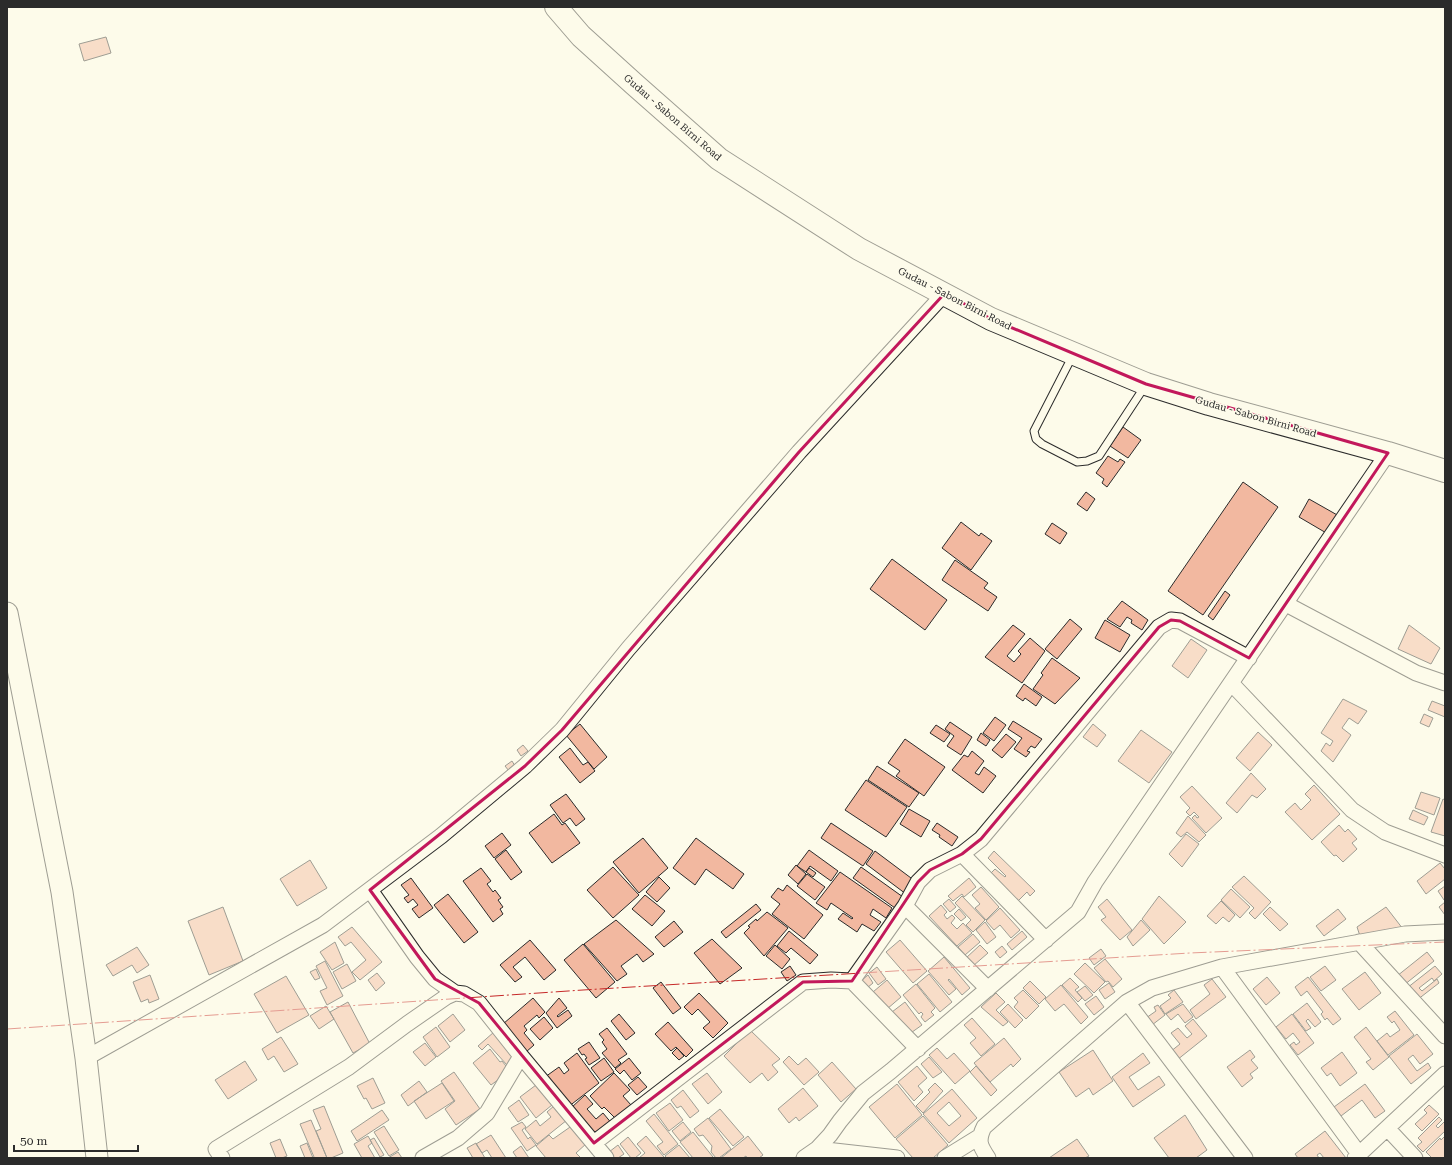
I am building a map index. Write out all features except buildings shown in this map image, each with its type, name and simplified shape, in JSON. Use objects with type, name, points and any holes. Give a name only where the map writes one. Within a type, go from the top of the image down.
[{"type":"main road","name":"Gudau - Sabon Birni Road","points":[[556,7],[581,36],[719,159],[859,249],[945,293],[991,319],[1146,384],[1209,404],[1388,453],[1445,471]]},
{"type":"street","points":[[86,1058],[324,925],[441,836],[513,776],[562,730],[628,649],[794,458],[945,293]]},
{"type":"street","points":[[804,1158],[817,1149],[830,1135],[864,1093],[918,1049],[1078,912],[1095,882],[1388,453]]},
{"type":"street","points":[[1286,604],[1416,673],[1445,683]]},
{"type":"street","points":[[7,613],[62,892],[86,1058],[97,1158]]},
{"type":"street","points":[[852,981],[905,906],[918,882],[930,870],[962,854],[981,839],[1159,626],[1171,620],[1180,621],[1248,658]]},
{"type":"street","points":[[1231,683],[1352,810],[1384,832],[1445,855]]},
{"type":"street","points":[[962,854],[1046,940]]},
{"type":"street","points":[[370,890],[417,957],[435,979],[455,993],[464,994],[479,1003],[606,1158]]},
{"type":"street","points":[[905,906],[988,989]]},
{"type":"street","points":[[945,1158],[979,1137],[984,1127],[1127,1002],[1152,988],[1222,967],[1405,934],[1445,932]]},
{"type":"street","points":[[1359,942],[1445,1036]]},
{"type":"street","points":[[1222,967],[1357,1156],[1445,1074]]},
{"type":"street","points":[[594,1143],[803,982],[831,980],[852,981],[918,1049]]},
{"type":"street","points":[[222,1158],[216,1149],[349,1067],[446,997],[455,993]]},
{"type":"street","points":[[1127,1002],[1245,1158]]},
{"type":"street","points":[[423,1158],[458,1138],[487,1113],[521,1056]]},
{"type":"street","points":[[1387,1128],[1415,1158]]},
{"type":"street","points":[[979,1137],[981,1148],[988,1158]]},
{"type":"street","points":[[817,1149],[897,1158]]},
{"type":"lane","points":[[1074,354],[1034,432],[1036,439],[1042,444],[1077,462],[1087,461],[1099,456],[1146,384]]},
{"type":"highlighted area","points":[[945,293],[991,319],[1146,384],[1388,453],[1249,658],[1180,621],[1171,620],[1159,627],[981,839],[962,854],[930,870],[918,882],[852,981],[803,982],[594,1143],[479,1003],[435,979],[370,890],[525,766],[562,730],[799,452]]},
{"type":"power","points":[[7,1029],[583,990],[1190,953],[1445,942]]}]
